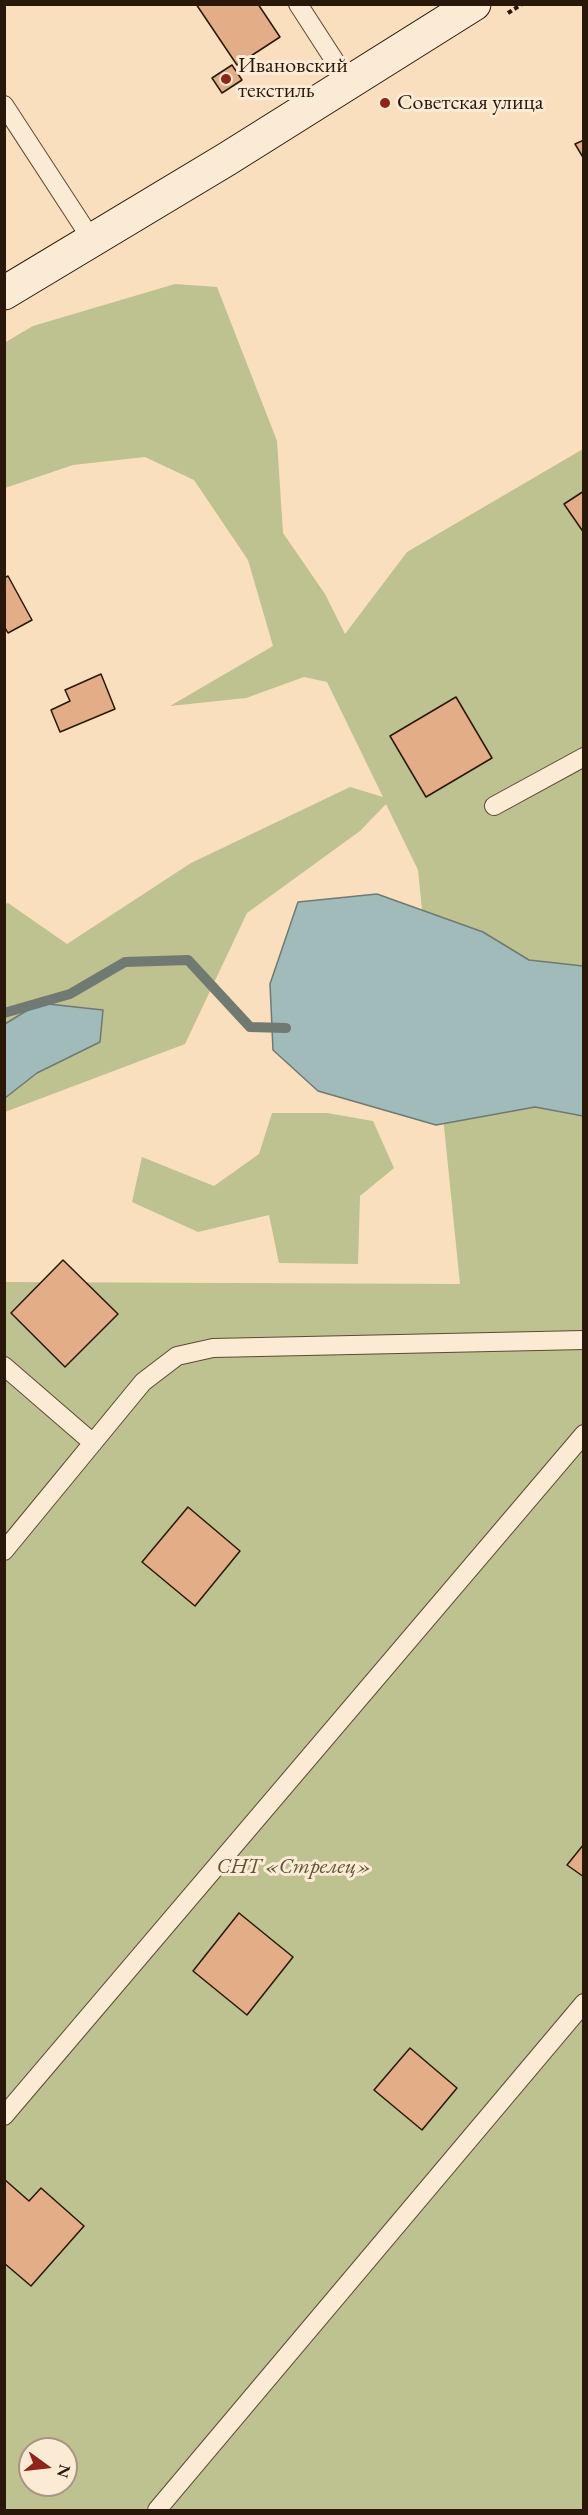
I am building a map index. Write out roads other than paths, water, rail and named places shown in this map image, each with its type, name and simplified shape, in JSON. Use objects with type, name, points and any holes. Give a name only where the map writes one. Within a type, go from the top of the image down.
[{"type":"street","points":[[4,293],[349,83],[474,4]]},
{"type":"lane","points":[[298,4],[349,83]]},
{"type":"lane","points":[[4,105],[92,240]]},
{"type":"lane","points":[[494,806],[584,757]]},
{"type":"lane","points":[[4,1551],[143,1382],[177,1356],[213,1348],[584,1340]]},
{"type":"lane","points":[[4,1366],[93,1443]]},
{"type":"lane","points":[[4,2116],[584,1434]]},
{"type":"lane","points":[[157,2511],[584,2003]]},
{"type":"water","points":[[377,894],[483,932],[529,960],[583,966],[583,1116],[535,1107],[436,1125],[318,1091],[273,1050],[270,984],[298,902]]},
{"type":"water","points":[[39,1003],[103,1010],[100,1042],[37,1073],[5,1098],[5,1024]]},
{"type":"waterway","points":[[4,1013],[70,994],[125,962],[188,960],[250,1027],[286,1028]]},
{"type":"place","name":"Ивановский текстиль","points":[[226,79]]},
{"type":"place","name":"Советская улица","points":[[385,103]]},
{"type":"park label","name":"СНТ «Стрелец»","points":[[294,1867]]}]
